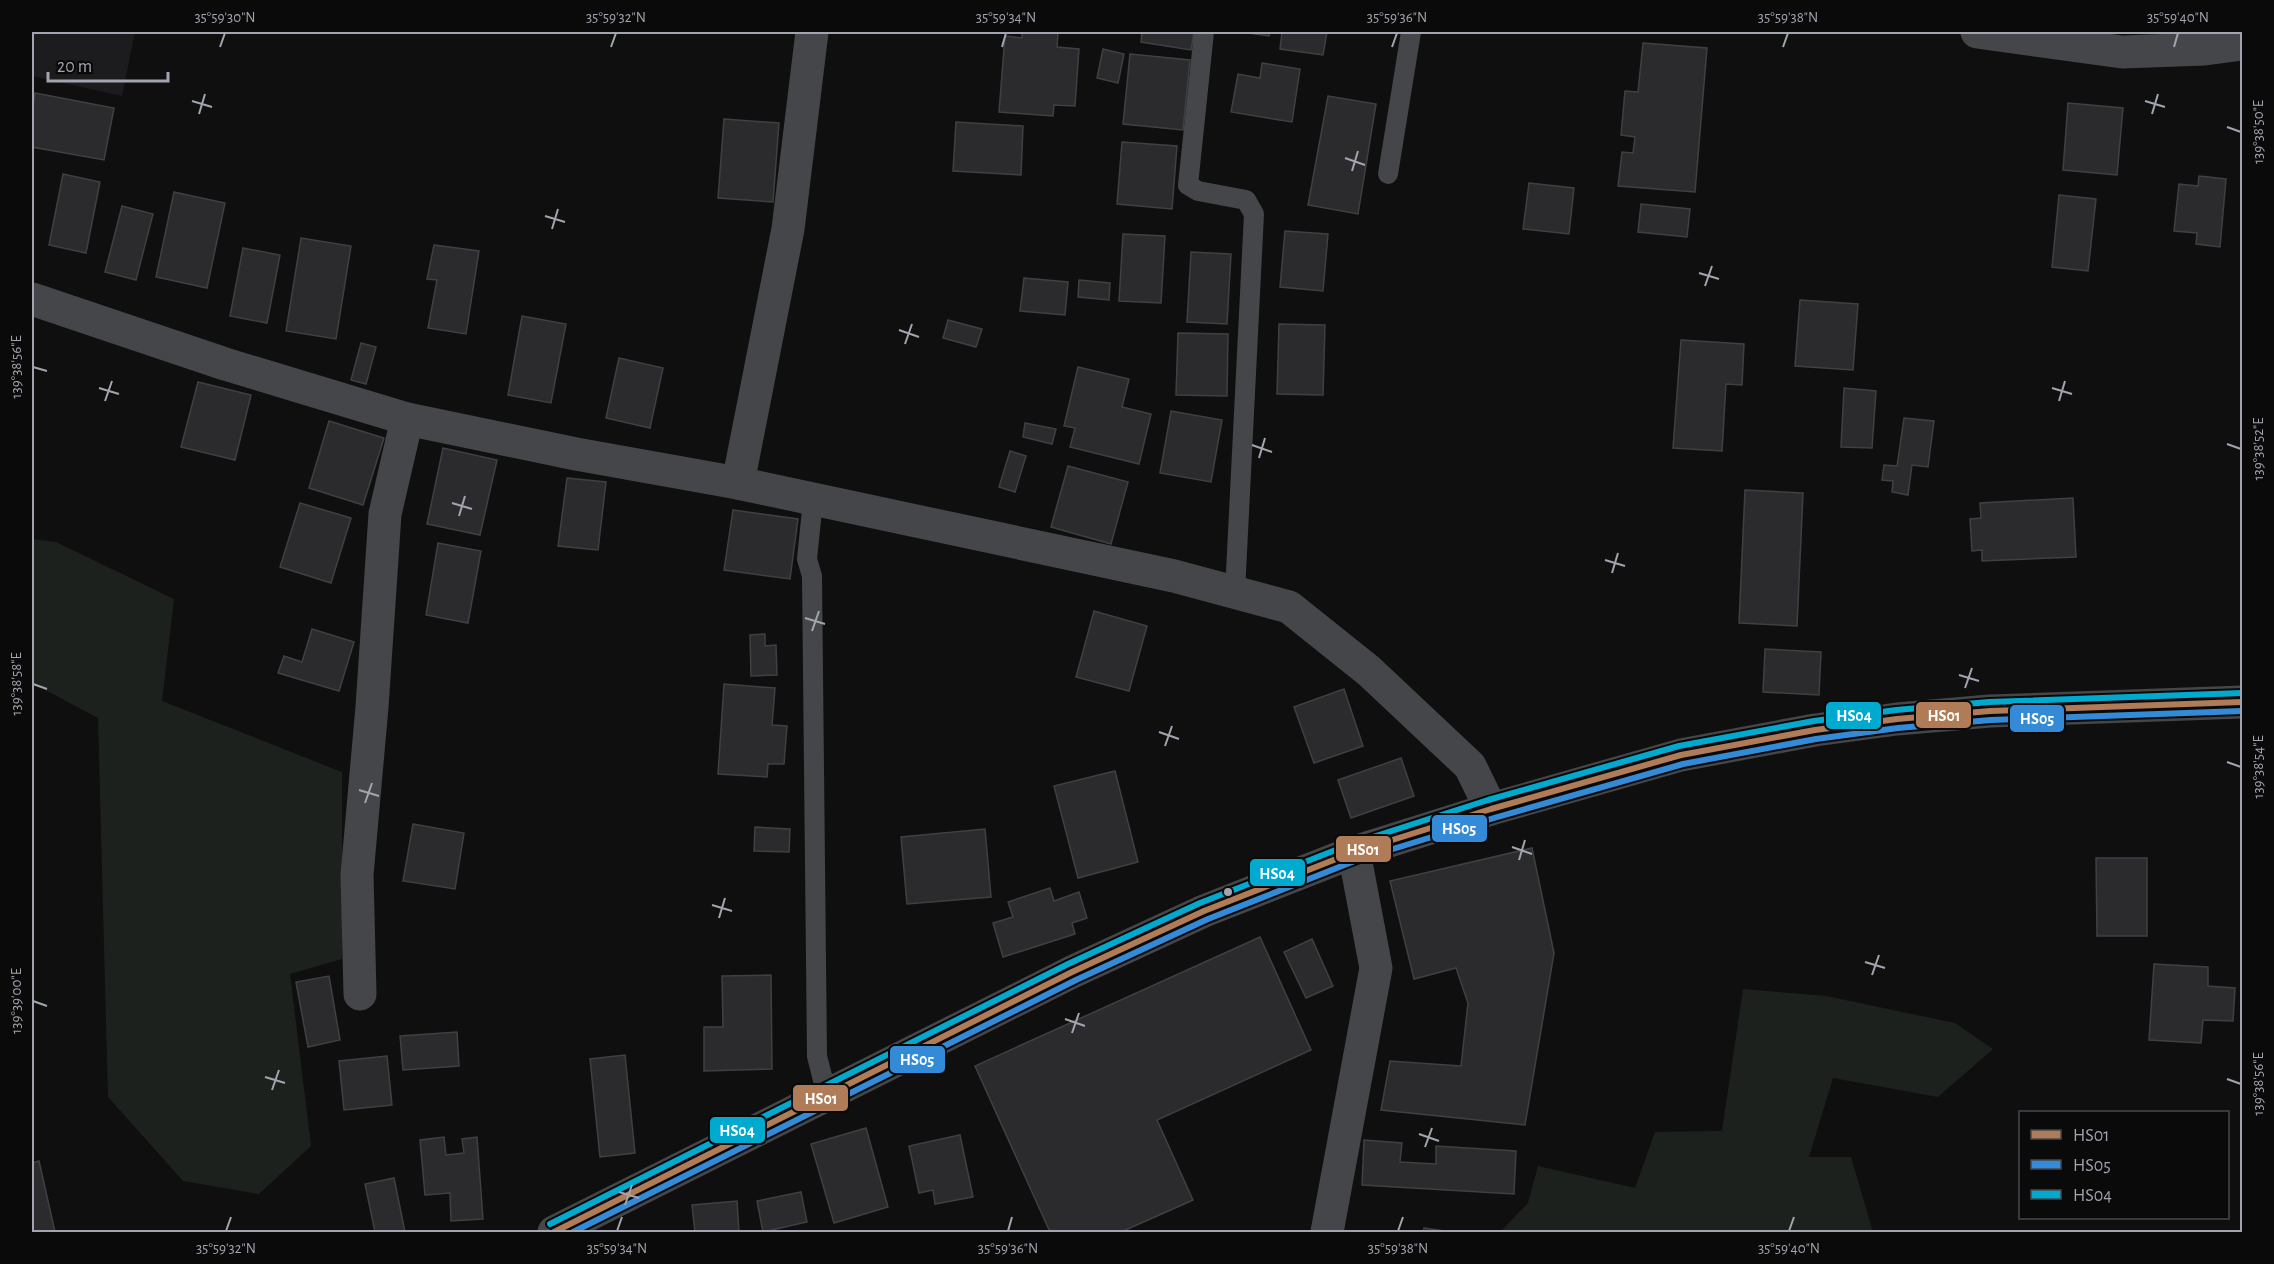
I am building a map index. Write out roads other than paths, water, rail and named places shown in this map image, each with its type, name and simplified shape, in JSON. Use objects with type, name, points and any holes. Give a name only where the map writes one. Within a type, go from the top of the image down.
[{"type":"street","points":[[738,483],[788,229],[812,32]]},
{"type":"street","points":[[1977,32],[2122,52],[2205,49],[2242,44]]},
{"type":"street","points":[[32,298],[225,364],[407,418],[576,454],[738,483],[1174,576],[1289,607],[1368,671],[1470,766],[1491,809]]},
{"type":"street","points":[[360,994],[357,875],[386,514],[407,418]]},
{"type":"street","points":[[554,1233],[1072,972],[1204,911],[1353,852],[1491,809],[1681,755],[1815,730],[1897,719],[1990,711],[2242,702]]},
{"type":"street","points":[[1327,1233],[1376,968],[1353,852]]},
{"type":"lane","points":[[1204,32],[1188,185],[1198,191],[1246,200],[1254,214],[1234,592]]},
{"type":"lane","points":[[1388,174],[1411,32]]},
{"type":"lane","points":[[813,500],[807,559],[812,576],[817,1056],[827,1095]]}]
